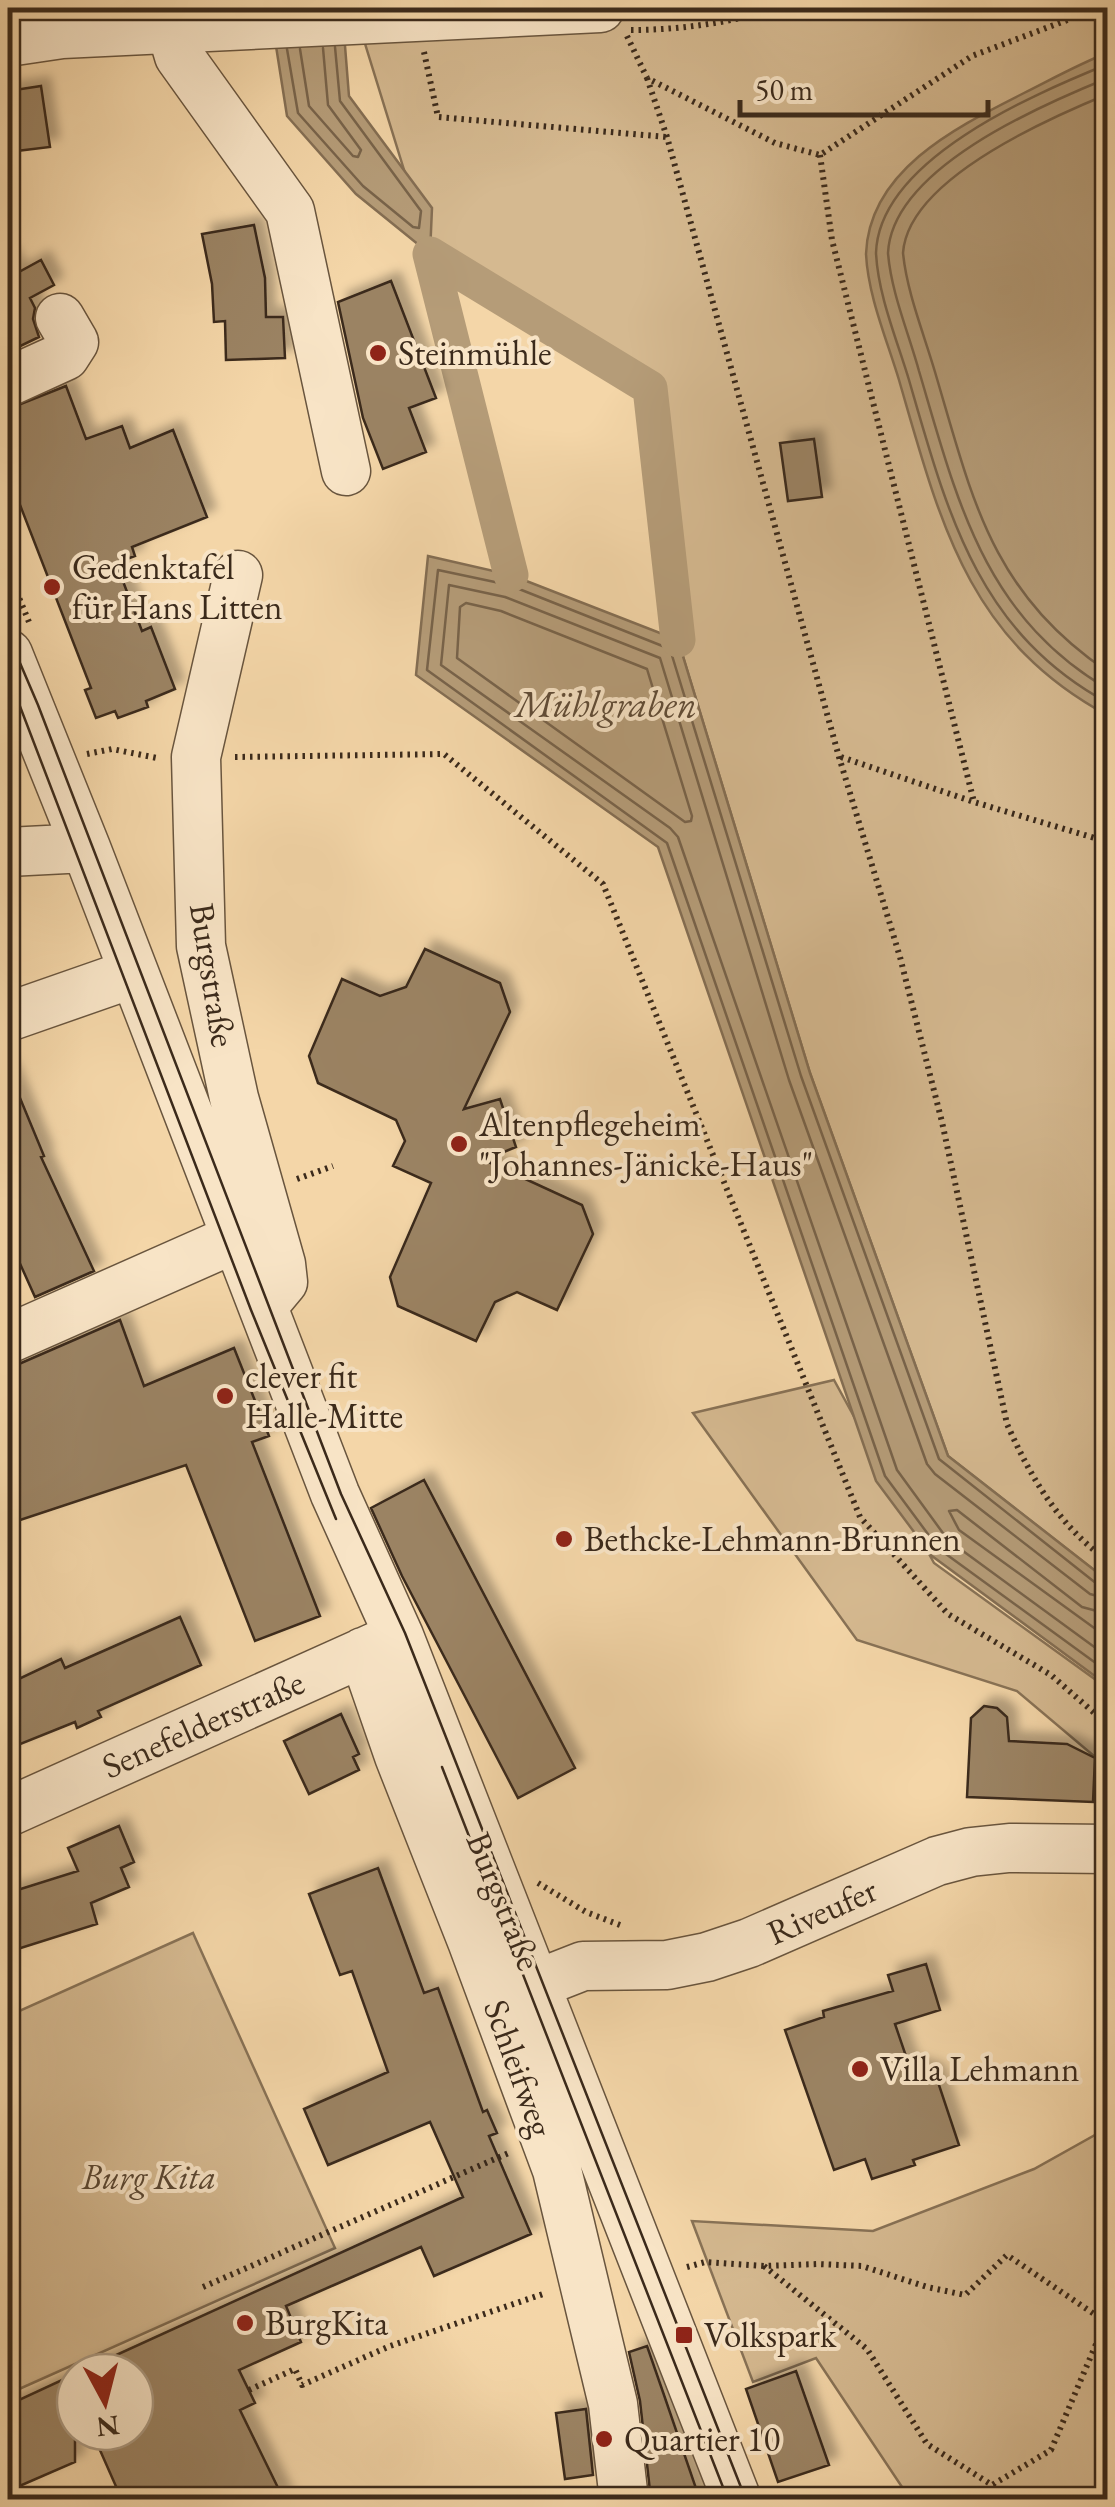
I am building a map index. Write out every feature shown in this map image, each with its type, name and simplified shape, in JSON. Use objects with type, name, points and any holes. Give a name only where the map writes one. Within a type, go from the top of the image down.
[{"type":"street","points":[[8,42],[60,21],[171,29],[253,27],[402,14],[612,19]]},
{"type":"street","points":[[171,29],[181,59],[290,211],[346,471]]},
{"type":"street","points":[[8,382],[65,356],[74,342],[60,318]]},
{"type":"street","name":"Burgstraße","points":[[238,575],[196,757],[200,946],[234,1098],[281,1264],[283,1282],[263,1306]]},
{"type":"street","name":"Burgstraße","points":[[19,640],[86,848],[335,1494],[381,1644],[537,1984],[737,2500]]},
{"type":"street","points":[[8,852],[86,848]]},
{"type":"street","points":[[8,1017],[134,973]]},
{"type":"street","points":[[8,1339],[236,1238]]},
{"type":"street","name":"Senefelderstraße","points":[[8,1812],[381,1644]]},
{"type":"street","name":"Schleifweg","points":[[381,1644],[399,1756],[472,1940],[556,2170],[612,2404],[624,2500]]},
{"type":"street","name":"Riveufer","points":[[537,1984],[583,1966],[667,1965],[706,1957],[749,1943],[937,1861],[971,1852],[1009,1848],[1108,1850]]},
{"type":"path","points":[[647,78],[776,143],[820,155],[972,56],[1099,8]]},
{"type":"path","points":[[402,14],[438,117],[667,137]]},
{"type":"path","points":[[612,19],[647,78],[667,137],[839,757],[900,957],[938,1104],[1007,1424],[1026,1466],[1056,1514],[1108,1561]]},
{"type":"path","points":[[820,155],[832,240],[974,802]]},
{"type":"path","points":[[8,571],[19,640]]},
{"type":"path","points":[[112,748],[148,758],[444,754],[603,884],[860,1517],[948,1614],[1051,1676],[1108,1725]]},
{"type":"path","points":[[85,754],[92,772]]},
{"type":"path","points":[[839,757],[1108,842]]},
{"type":"path","points":[[287,1182],[333,1166]]},
{"type":"path","points":[[530,1878],[586,1912],[624,1926]]},
{"type":"path","points":[[203,2287],[544,2138]]},
{"type":"path","points":[[652,2277],[705,2262],[862,2266],[927,2288],[965,2295],[1007,2255],[1106,2318],[1051,2450],[992,2485]]},
{"type":"path","points":[[764,2266],[867,2349],[927,2444],[992,2485],[1024,2500]]},
{"type":"path","points":[[249,2390],[295,2369],[302,2385],[390,2346],[581,2280]]},
{"type":"green space","points":[[354,8],[1107,8],[1107,1580],[948,1456],[810,1073],[678,640],[650,389],[430,254]]},
{"type":"green space","points":[[834,1380],[934,1563],[1107,1688],[1107,1767],[1017,1691],[857,1640],[693,1413]]},
{"type":"green space","name":"Burg Kita","points":[[193,1933],[335,2248],[102,2352],[55,2352],[55,2373],[8,2394],[8,2016]]},
{"type":"green space","points":[[1107,2065],[1107,2499],[910,2499],[816,2358],[753,2382],[692,2221],[873,2231],[1034,2169],[1102,2131]]},
{"type":"water","points":[[270,8],[342,8],[349,96],[432,208],[430,254],[356,194],[287,116]]},
{"type":"water","points":[[1108,53],[1107,715],[1060,685],[1021,650],[990,613],[966,572],[929,481],[874,302],[866,254],[871,224],[883,198],[900,174],[922,154],[972,120]]},
{"type":"water","name":"Mühlgraben","points":[[428,556],[511,575],[678,640],[810,1073],[948,1456],[1107,1580],[1107,1685],[932,1556],[876,1481],[658,847],[416,675]]},
{"type":"building","points":[[41,86],[50,147],[8,152],[8,91]]},
{"type":"building","points":[[254,225],[265,278],[266,317],[283,317],[285,358],[226,360],[225,321],[214,322],[212,284],[202,234]]},
{"type":"building","points":[[8,255],[17,273],[41,260],[54,285],[30,298],[39,337],[8,352]]},
{"type":"building","name":"Steinmühle","points":[[391,281],[436,398],[409,408],[426,452],[383,469],[363,418],[338,302]]},
{"type":"building","points":[[66,386],[86,439],[122,426],[130,448],[173,430],[207,517],[132,547],[135,556],[116,563],[142,631],[151,627],[175,689],[146,701],[148,707],[118,718],[115,711],[96,718],[85,690],[91,688],[8,474],[8,409]]},
{"type":"building","points":[[814,439],[822,497],[788,501],[780,443]]},
{"type":"building","name":"Altenpflegeheim \"Johannes-Jänicke-Haus\"","points":[[425,949],[500,983],[510,1012],[464,1109],[500,1099],[516,1147],[484,1160],[582,1205],[593,1234],[557,1310],[517,1292],[495,1302],[476,1341],[398,1306],[390,1277],[431,1183],[393,1166],[405,1141],[396,1120],[318,1083],[309,1056],[342,979],[380,996],[406,987]]},
{"type":"building","points":[[8,1069],[44,1156],[41,1157],[94,1271],[35,1297],[8,1237]]},
{"type":"building","points":[[120,1320],[144,1386],[234,1348],[269,1436],[252,1442],[320,1616],[255,1641],[186,1465],[8,1524],[8,1366]]},
{"type":"building","points":[[424,1480],[575,1768],[518,1798],[402,1576],[371,1508]]},
{"type":"building","points":[[180,1617],[201,1665],[98,1711],[101,1717],[77,1728],[75,1722],[8,1749],[8,1684],[61,1659],[65,1668]]},
{"type":"building","points":[[984,1706],[997,1708],[1007,1717],[1009,1741],[1067,1744],[1095,1758],[1093,1802],[967,1797],[971,1718]]},
{"type":"building","points":[[341,1714],[359,1754],[353,1757],[359,1770],[309,1794],[284,1741]]},
{"type":"building","points":[[119,1826],[134,1862],[121,1868],[129,1887],[91,1903],[97,1924],[8,1952],[8,1893],[78,1871],[68,1848]]},
{"type":"building","points":[[378,1868],[424,1993],[438,1988],[483,2112],[487,2110],[497,2133],[489,2136],[531,2234],[434,2276],[421,2247],[286,2306],[301,2342],[239,2370],[255,2403],[240,2410],[284,2500],[122,2500],[101,2452],[155,2452],[155,2352],[123,2352],[463,2197],[430,2122],[328,2165],[304,2109],[388,2072],[352,1971],[340,1975],[309,1894]]},
{"type":"building","name":"Villa Lehmann","points":[[926,1964],[940,2010],[895,2024],[909,2065],[935,2073],[959,2145],[872,2179],[865,2159],[834,2170],[785,2030],[824,2017],[823,2011],[893,1991],[888,1975]]},
{"type":"building","points":[[647,2346],[700,2500],[651,2500],[640,2401],[629,2352]]},
{"type":"building","points":[[796,2371],[829,2465],[778,2482],[746,2389]]},
{"type":"building","points":[[55,2383],[55,2452],[75,2452],[75,2462],[8,2491],[8,2405]]},
{"type":"building","points":[[586,2409],[593,2475],[565,2479],[556,2413]]},
{"type":"waterway","name":"Mühlgraben","points":[[430,254],[650,388],[678,640]]},
{"type":"waterway","name":"Mühlgraben","points":[[430,254],[511,575]]},
{"type":"tram line","points":[[8,635],[341,1494],[405,1633],[746,2500]]},
{"type":"tram line","points":[[8,675],[251,1310],[336,1519]]},
{"type":"tram line","points":[[442,1767],[728,2500]]},
{"type":"place","name":"Steinmühle","points":[[378,353]]},
{"type":"place","name":"Gedenktafel für Hans Litten","points":[[52,587]]},
{"type":"place","name":"Altenpflegeheim \"Johannes-Jänicke-Haus\"","points":[[459,1144]]},
{"type":"place","name":"clever fit Halle-Mitte","points":[[225,1396]]},
{"type":"place","name":"Bethcke-Lehmann-Brunnen","points":[[564,1539]]},
{"type":"place","name":"Villa Lehmann","points":[[860,2069]]},
{"type":"place","name":"BurgKita","points":[[245,2323]]},
{"type":"place","name":"Volkspark","points":[[684,2335]]},
{"type":"place","name":"Quartier 10","points":[[604,2439]]}]
